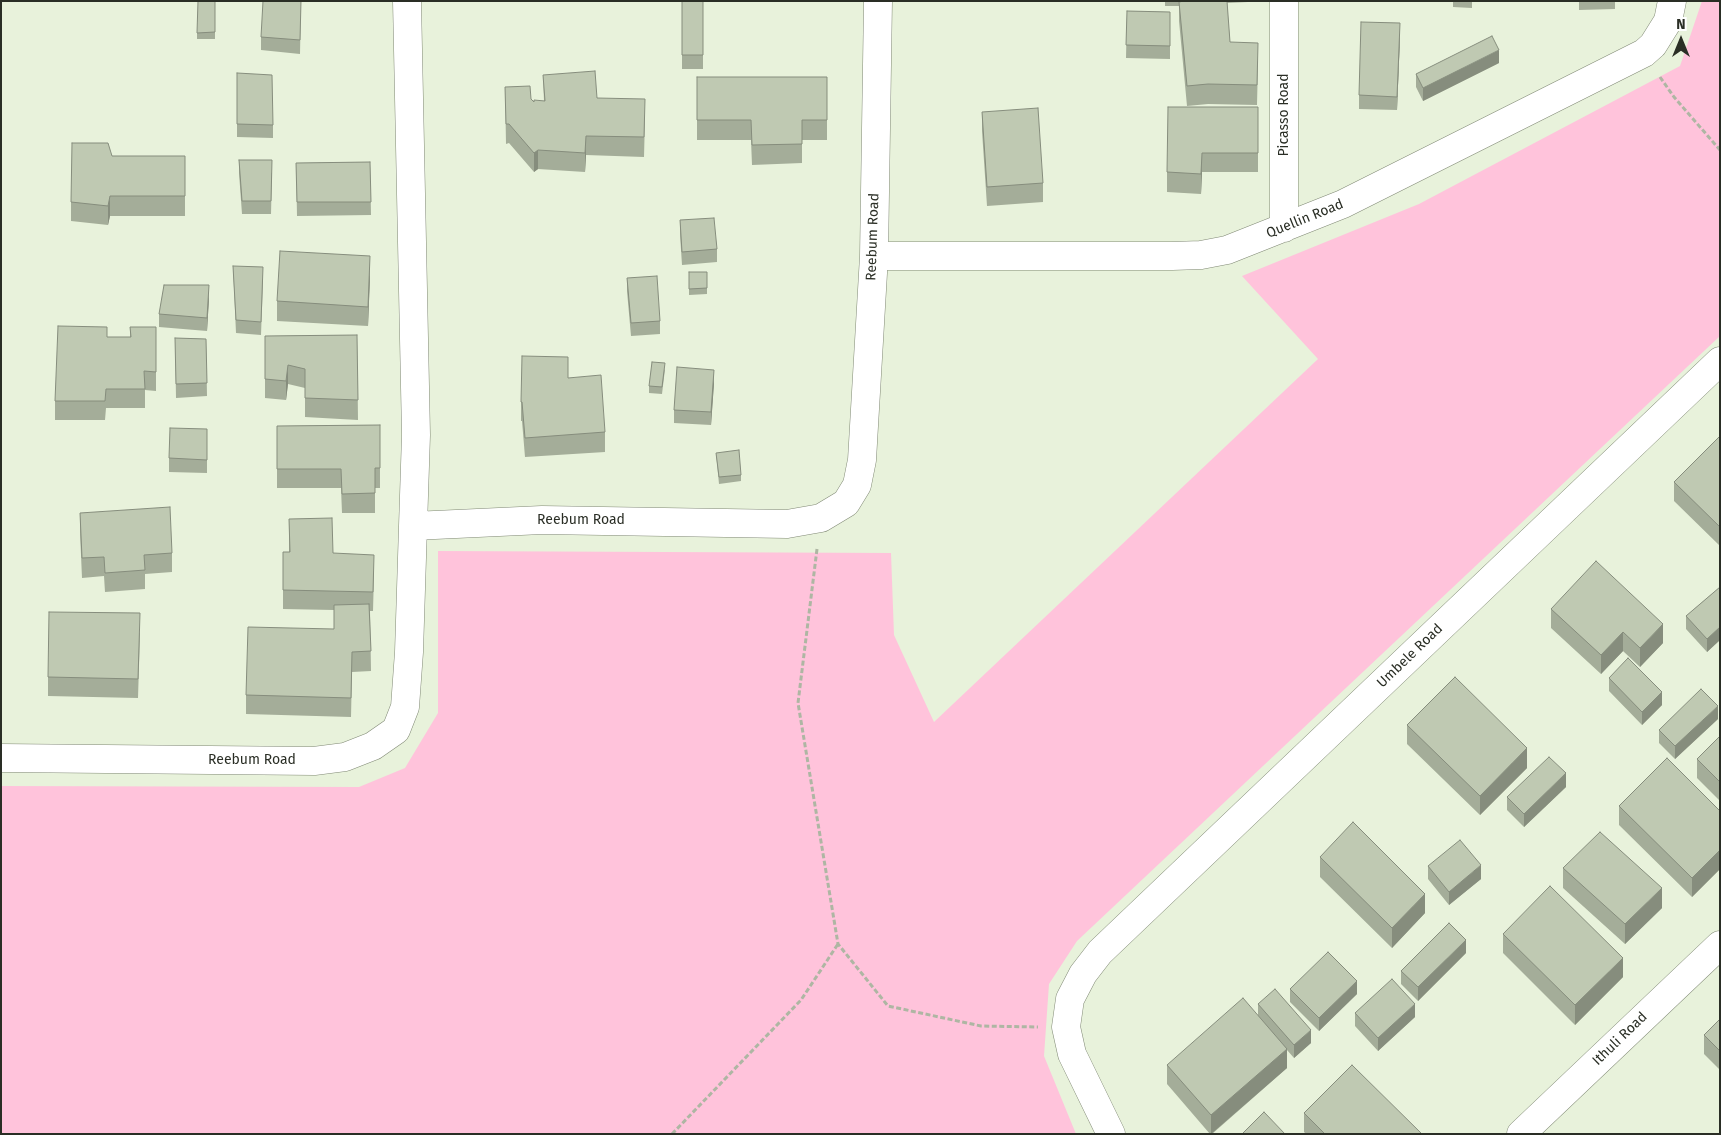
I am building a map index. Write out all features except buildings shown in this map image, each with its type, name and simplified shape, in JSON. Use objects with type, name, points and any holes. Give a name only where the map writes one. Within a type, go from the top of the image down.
[{"type":"street","points":[[407,1],[416,435],[413,526]]},
{"type":"street","name":"Reebum Road","points":[[1,758],[314,761],[345,757],[373,746],[396,730],[405,707],[409,652],[413,526],[542,520],[787,524],[821,518],[846,503],[857,485],[862,460],[874,256],[878,1]]},
{"type":"street","name":"Picasso Road","points":[[1284,1],[1284,228]]},
{"type":"street","name":"Quellin Road","points":[[874,256],[1200,255],[1227,250],[1343,204],[1644,53],[1653,45],[1668,22],[1672,1]]},
{"type":"street","name":"Umbele Road","points":[[1066,1027],[1070,999],[1083,974],[1100,952],[1720,361]]},
{"type":"street","name":"Ithuli Road","points":[[1521,1134],[1720,945]]},
{"type":"street","points":[[1066,1027],[1072,1054],[1111,1134]]},
{"type":"path","points":[[1644,53],[1674,97],[1720,150]]},
{"type":"path","points":[[821,518],[798,703],[838,944],[888,1006],[981,1026],[1066,1027]]},
{"type":"path","points":[[672,1134],[801,1000],[838,944]]},
{"type":"shaded area","points":[[1702,1],[1720,1],[1720,336],[1077,941],[1049,984],[1044,1056],[1076,1134],[1,1134],[1,786],[359,787],[405,768],[438,713],[438,551],[891,553],[894,635],[934,722],[1318,359],[1242,276],[1419,204],[1680,66]]}]
